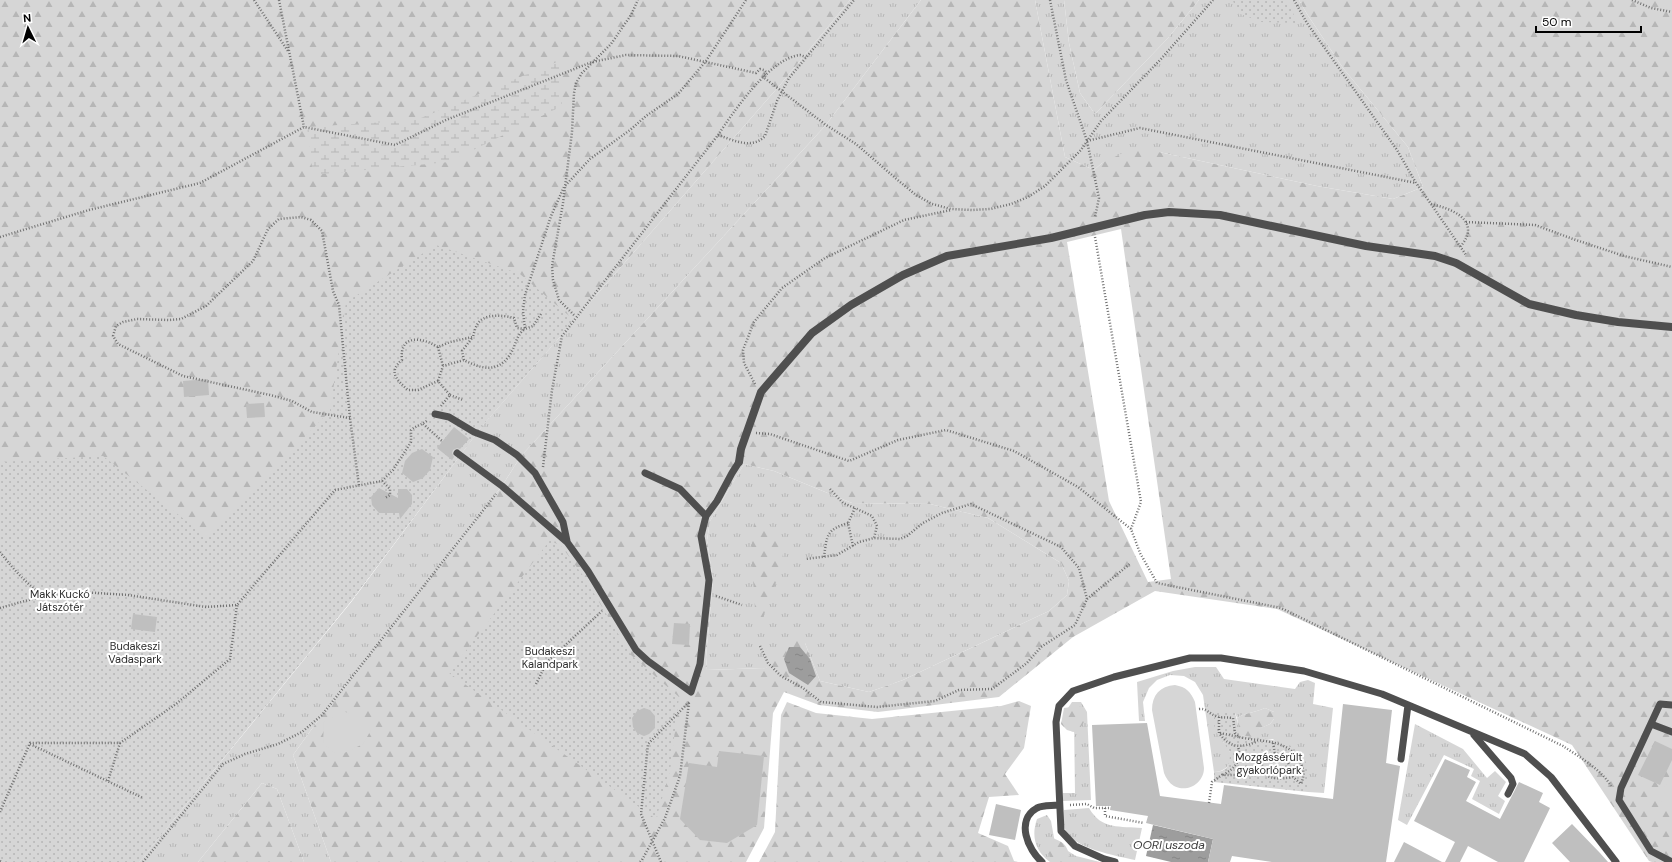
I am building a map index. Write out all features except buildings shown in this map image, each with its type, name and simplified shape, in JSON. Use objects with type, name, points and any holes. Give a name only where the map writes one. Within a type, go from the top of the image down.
[{"type":"street","points":[[739,462],[747,432],[762,392],[812,333],[851,305],[903,275],[947,256],[1051,238],[1145,215],[1169,212],[1220,215],[1366,246],[1434,256],[1456,263],[1529,304],[1576,315],[1618,322],[1672,327]]},
{"type":"lane","points":[[435,414],[449,416],[474,432],[496,440],[517,455],[535,474],[563,522],[567,542]]},
{"type":"lane","points":[[457,453],[502,486],[567,542],[588,571],[636,650],[648,661],[691,692],[700,664],[709,580],[701,536],[706,516],[717,501],[739,462]]},
{"type":"lane","points":[[645,473],[680,489],[706,516]]},
{"type":"lane","points":[[1115,862],[1104,859],[1074,846],[1060,831],[1056,722],[1059,706],[1073,691],[1114,677],[1190,658],[1222,658],[1304,671],[1382,694],[1525,754],[1551,777],[1616,862]]},
{"type":"lane","points":[[1672,705],[1660,704],[1621,788],[1619,800],[1651,851],[1672,862]]},
{"type":"lane","points":[[1401,759],[1408,705]]},
{"type":"lane","points":[[1651,724],[1672,732]]},
{"type":"lane","points":[[1472,733],[1511,778],[1513,784],[1508,794]]},
{"type":"lane","points":[[1042,862],[1035,856],[1028,846],[1026,836],[1027,821],[1030,814],[1037,808],[1058,805]]},
{"type":"path","points":[[254,0],[290,54]]},
{"type":"path","points":[[279,0],[304,127]]},
{"type":"path","points":[[574,315],[560,300],[553,280],[552,266],[563,202],[572,132],[576,83],[582,72],[611,44],[622,29],[638,0]]},
{"type":"path","points":[[525,329],[523,311],[525,295],[551,216],[564,187],[590,159],[630,130],[646,116],[671,100],[706,61],[746,0]]},
{"type":"path","points":[[718,135],[742,143],[751,143],[761,140],[768,129],[781,92],[789,78],[854,0]]},
{"type":"path","points":[[1050,0],[1066,80],[1087,141],[1099,198],[1093,227],[1141,502],[1131,529]]},
{"type":"path","points":[[762,392],[751,378],[744,363],[743,350],[754,322],[782,288],[825,258],[904,220],[951,210],[990,209],[1011,204],[1028,197],[1045,186],[1074,158],[1101,121],[1161,59],[1213,0]]},
{"type":"path","points":[[1294,0],[1307,23],[1397,150],[1416,184],[1468,259]]},
{"type":"path","points":[[1632,0],[1651,8],[1672,12]]},
{"type":"path","points":[[0,237],[89,210],[200,183],[304,127],[395,145],[446,120],[592,62],[626,55],[649,54],[678,56],[756,73],[762,69],[766,72],[763,77]]},
{"type":"path","points":[[538,479],[542,470],[552,390],[562,336],[718,135],[737,107],[763,77],[782,62],[792,57],[800,55],[806,57]]},
{"type":"path","points":[[763,77],[826,125],[856,144],[916,195],[932,204],[951,210]]},
{"type":"path","points":[[1087,141],[1140,128],[1416,184]]},
{"type":"path","points":[[1431,204],[1447,208],[1466,222],[1535,225],[1624,256],[1672,267]]},
{"type":"path","points":[[350,418],[312,412],[292,401],[183,376],[118,344],[113,336],[116,326],[123,322],[137,319],[169,320],[181,319],[191,315],[206,306],[253,261],[268,229],[279,220],[300,217],[312,220],[322,231],[333,291],[339,305],[350,418],[359,486]]},
{"type":"path","points":[[1460,247],[1467,237],[1468,231],[1466,222]]},
{"type":"path","points":[[443,366],[464,360],[480,368],[498,366],[509,356],[519,333],[533,326],[541,314]]},
{"type":"path","points":[[464,360],[462,351],[473,337],[477,324],[485,317],[506,315],[514,318],[517,328],[525,329]]},
{"type":"path","points":[[438,347],[450,342],[473,337]]},
{"type":"path","points":[[413,339],[421,339],[438,347],[443,366],[438,381],[418,390],[408,390],[397,380],[394,370],[397,364],[402,360],[401,352],[405,344],[413,339]]},
{"type":"path","points":[[438,381],[450,395],[463,400]]},
{"type":"path","points":[[30,743],[120,743],[176,704],[230,659],[238,605],[335,490],[382,480],[393,470],[406,452],[411,442],[411,430],[416,425],[423,424],[435,414],[450,395]]},
{"type":"path","points":[[423,424],[442,441]]},
{"type":"path","points":[[747,432],[770,434],[849,461],[898,440],[946,430],[1014,451],[1078,487],[1131,529],[1140,553],[1157,583],[1281,608],[1563,746],[1585,760],[1608,780],[1619,800]]},
{"type":"path","points":[[382,480],[390,489],[390,495],[385,498]]},
{"type":"path","points":[[144,862],[223,764],[245,754],[278,744],[302,732],[322,715],[502,486]]},
{"type":"path","points":[[830,489],[843,504],[872,516],[877,526],[874,538]]},
{"type":"path","points":[[805,559],[837,555],[859,542],[874,538],[900,538],[907,536],[923,523],[942,513],[971,504],[1061,547],[1079,568],[1087,599]]},
{"type":"path","points":[[852,546],[848,523],[855,508]]},
{"type":"path","points":[[824,557],[829,534],[836,527],[848,523]]},
{"type":"path","points":[[0,552],[15,572],[43,596]]},
{"type":"path","points":[[760,646],[768,663],[781,676],[803,688],[821,702],[877,708],[936,701],[959,690],[992,689],[1027,663],[1041,647],[1075,625],[1087,599],[1131,563]]},
{"type":"path","points":[[0,608],[43,596],[82,592],[128,595],[206,607],[238,605]]},
{"type":"path","points":[[708,594],[742,605]]},
{"type":"path","points":[[536,684],[547,662],[608,605]]},
{"type":"path","points":[[640,862],[665,818],[680,776],[691,692]]},
{"type":"path","points":[[661,862],[641,814],[648,744],[689,702]]},
{"type":"path","points":[[1199,708],[1204,708],[1216,716],[1233,718],[1235,733],[1239,737]]},
{"type":"path","points":[[1219,716],[1219,733],[1228,743],[1238,746],[1250,744],[1259,740]]},
{"type":"path","points":[[1219,733],[1281,744],[1292,750],[1302,765],[1304,776],[1301,784],[1293,777],[1286,759],[1281,755],[1275,754],[1266,757],[1262,763],[1261,769],[1256,775],[1222,775]]},
{"type":"path","points":[[30,743],[143,798]]},
{"type":"path","points":[[0,812],[30,743]]},
{"type":"path","points":[[108,781],[120,743]]},
{"type":"path","points":[[1273,743],[1275,754]]},
{"type":"path","points":[[1209,803],[1212,782],[1233,769],[1237,764],[1240,757],[1238,746]]},
{"type":"path","points":[[1261,769],[1264,775],[1270,778],[1283,779],[1293,777]]},
{"type":"path","points":[[1058,805],[1087,804],[1094,808],[1111,808]]},
{"type":"path","points":[[1105,808],[1105,816],[1144,823]]},
{"type":"green space","name":"Makk Kuckó Játszótér","points":[[0,0],[850,0],[780,85],[482,426],[352,600],[139,862],[0,862]]},
{"type":"green space","points":[[850,0],[921,0],[825,126],[521,456],[502,486],[322,715],[293,755],[331,862],[304,862],[277,789],[262,783],[198,862],[139,862],[352,601],[482,426],[780,85]]},
{"type":"green space","points":[[921,0],[1035,0],[1065,157],[1094,170],[1102,163],[1129,150],[1159,152],[1317,186],[1393,199],[1423,187],[1408,147],[1343,68],[1299,0],[1672,0],[1672,862],[1649,861],[1572,745],[1277,609],[1155,591],[1073,637],[999,697],[878,712],[819,705],[784,692],[773,713],[764,828],[746,862],[331,862],[293,755],[322,715],[502,486],[521,456],[825,126]],"holes":[[[1121,229],[1171,579],[1148,582],[1109,501],[1067,242]],[[744,464],[774,471],[852,503],[930,504],[988,518],[1061,563],[1069,581],[1067,595],[1049,611],[903,680],[869,692],[820,681],[805,643],[786,638],[766,668],[707,670],[706,657],[713,580],[707,540],[710,521]]]},
{"type":"green space","points":[[1035,0],[1064,0],[1069,43],[1080,93],[1095,114],[1168,38],[1199,0],[1299,0],[1343,68],[1408,147],[1423,187],[1393,199],[1317,186],[1159,152],[1102,163],[1094,170],[1065,157]]},
{"type":"green space","points":[[1064,0],[1199,0],[1168,38],[1095,114],[1080,93],[1069,43]]},
{"type":"green space","points":[[1288,0],[1297,23],[1261,22],[1238,13],[1233,1]]},
{"type":"green space","points":[[559,61],[562,106],[449,162],[313,175],[307,127],[416,120]]},
{"type":"green space","name":"Budakeszi Vadaspark","points":[[436,245],[520,274],[574,320],[482,426],[352,600],[139,862],[0,862],[0,462],[103,456],[207,537],[330,411],[346,302]]},
{"type":"green space","points":[[744,464],[774,471],[852,503],[930,504],[988,518],[1061,563],[1069,581],[1067,595],[1049,611],[903,680],[869,692],[820,681],[805,643],[766,668],[707,670],[706,657],[713,580],[707,540],[710,521]]},
{"type":"green space","points":[[755,519],[765,522],[779,536],[783,547],[783,556],[781,567],[762,621],[755,623],[752,544]]},
{"type":"green space","name":"Budakeszi Kalandpark","points":[[550,540],[562,547],[584,577],[631,655],[679,697],[670,771],[656,819],[449,673]]},
{"type":"green space","points":[[1195,667],[1216,667],[1224,679],[1295,689],[1300,682],[1308,680],[1315,683],[1313,704],[1333,708],[1324,793],[1308,792],[1308,774],[1273,739],[1259,739],[1258,729],[1270,724],[1274,719],[1274,712],[1265,708],[1237,718],[1235,713],[1223,742],[1230,751],[1230,761],[1225,769],[1214,772],[1203,695],[1195,682],[1184,676],[1170,675],[1157,680],[1149,688],[1143,702],[1145,721],[1139,721],[1137,682],[1173,671]]},
{"type":"green space","points":[[1175,685],[1188,690],[1195,702],[1204,768],[1198,782],[1185,788],[1179,788],[1172,785],[1164,773],[1152,710],[1153,700],[1158,692],[1165,687]]},
{"type":"green space","points":[[1019,701],[1031,706],[1024,748],[1005,774],[1019,795],[989,797],[978,833],[1008,846],[1014,861],[1018,862],[759,862],[775,832],[781,715],[787,702],[816,713],[872,719],[1001,706]]},
{"type":"green space","points":[[1072,702],[1081,702],[1087,712],[1091,800],[1063,801],[1063,793],[1075,793],[1074,719],[1066,711]]},
{"type":"green space","points":[[1079,706],[1084,709],[1084,722],[1077,733],[1067,730],[1061,724],[1064,708]]},
{"type":"green space","points":[[1265,708],[1274,712],[1274,719],[1270,724],[1259,729],[1259,739],[1240,735],[1237,718]]},
{"type":"green space","points":[[343,711],[361,718],[371,730],[363,744],[338,756],[323,743],[324,722]]},
{"type":"green space","name":"Mozgássérült gyakorlópark","points":[[1215,713],[1235,713],[1241,735],[1279,741],[1296,749],[1302,756],[1308,768],[1308,792],[1214,782],[1214,772],[1222,771],[1229,764],[1230,752],[1215,730]]},
{"type":"green space","points":[[1415,724],[1463,749],[1487,778],[1495,771],[1506,782],[1498,796],[1505,801],[1499,814],[1472,799],[1480,781],[1471,776],[1474,769],[1444,755],[1407,825],[1398,820]]},
{"type":"green space","points":[[1672,771],[1672,805],[1659,800]]},
{"type":"green space","points":[[262,783],[277,789],[304,862],[198,862]]},
{"type":"green space","points":[[1089,808],[1099,820],[1112,826],[1142,828],[1135,860],[1085,846],[1069,836],[1064,827],[1064,810]]},
{"type":"green space","points":[[1047,815],[1051,821],[1055,843],[1076,856],[1100,862],[1050,862],[1045,858],[1038,848],[1034,831],[1037,819]]},
{"type":"green space","points":[[1050,837],[1063,843],[1067,849],[1071,862],[1054,862],[1051,860],[1046,842]]},
{"type":"water","points":[[789,647],[800,647],[810,659],[816,676],[808,685],[789,673],[784,659]]},
{"type":"water","name":"OORI uszoda","points":[[1153,825],[1213,839],[1208,862],[1171,862],[1146,856]]}]
